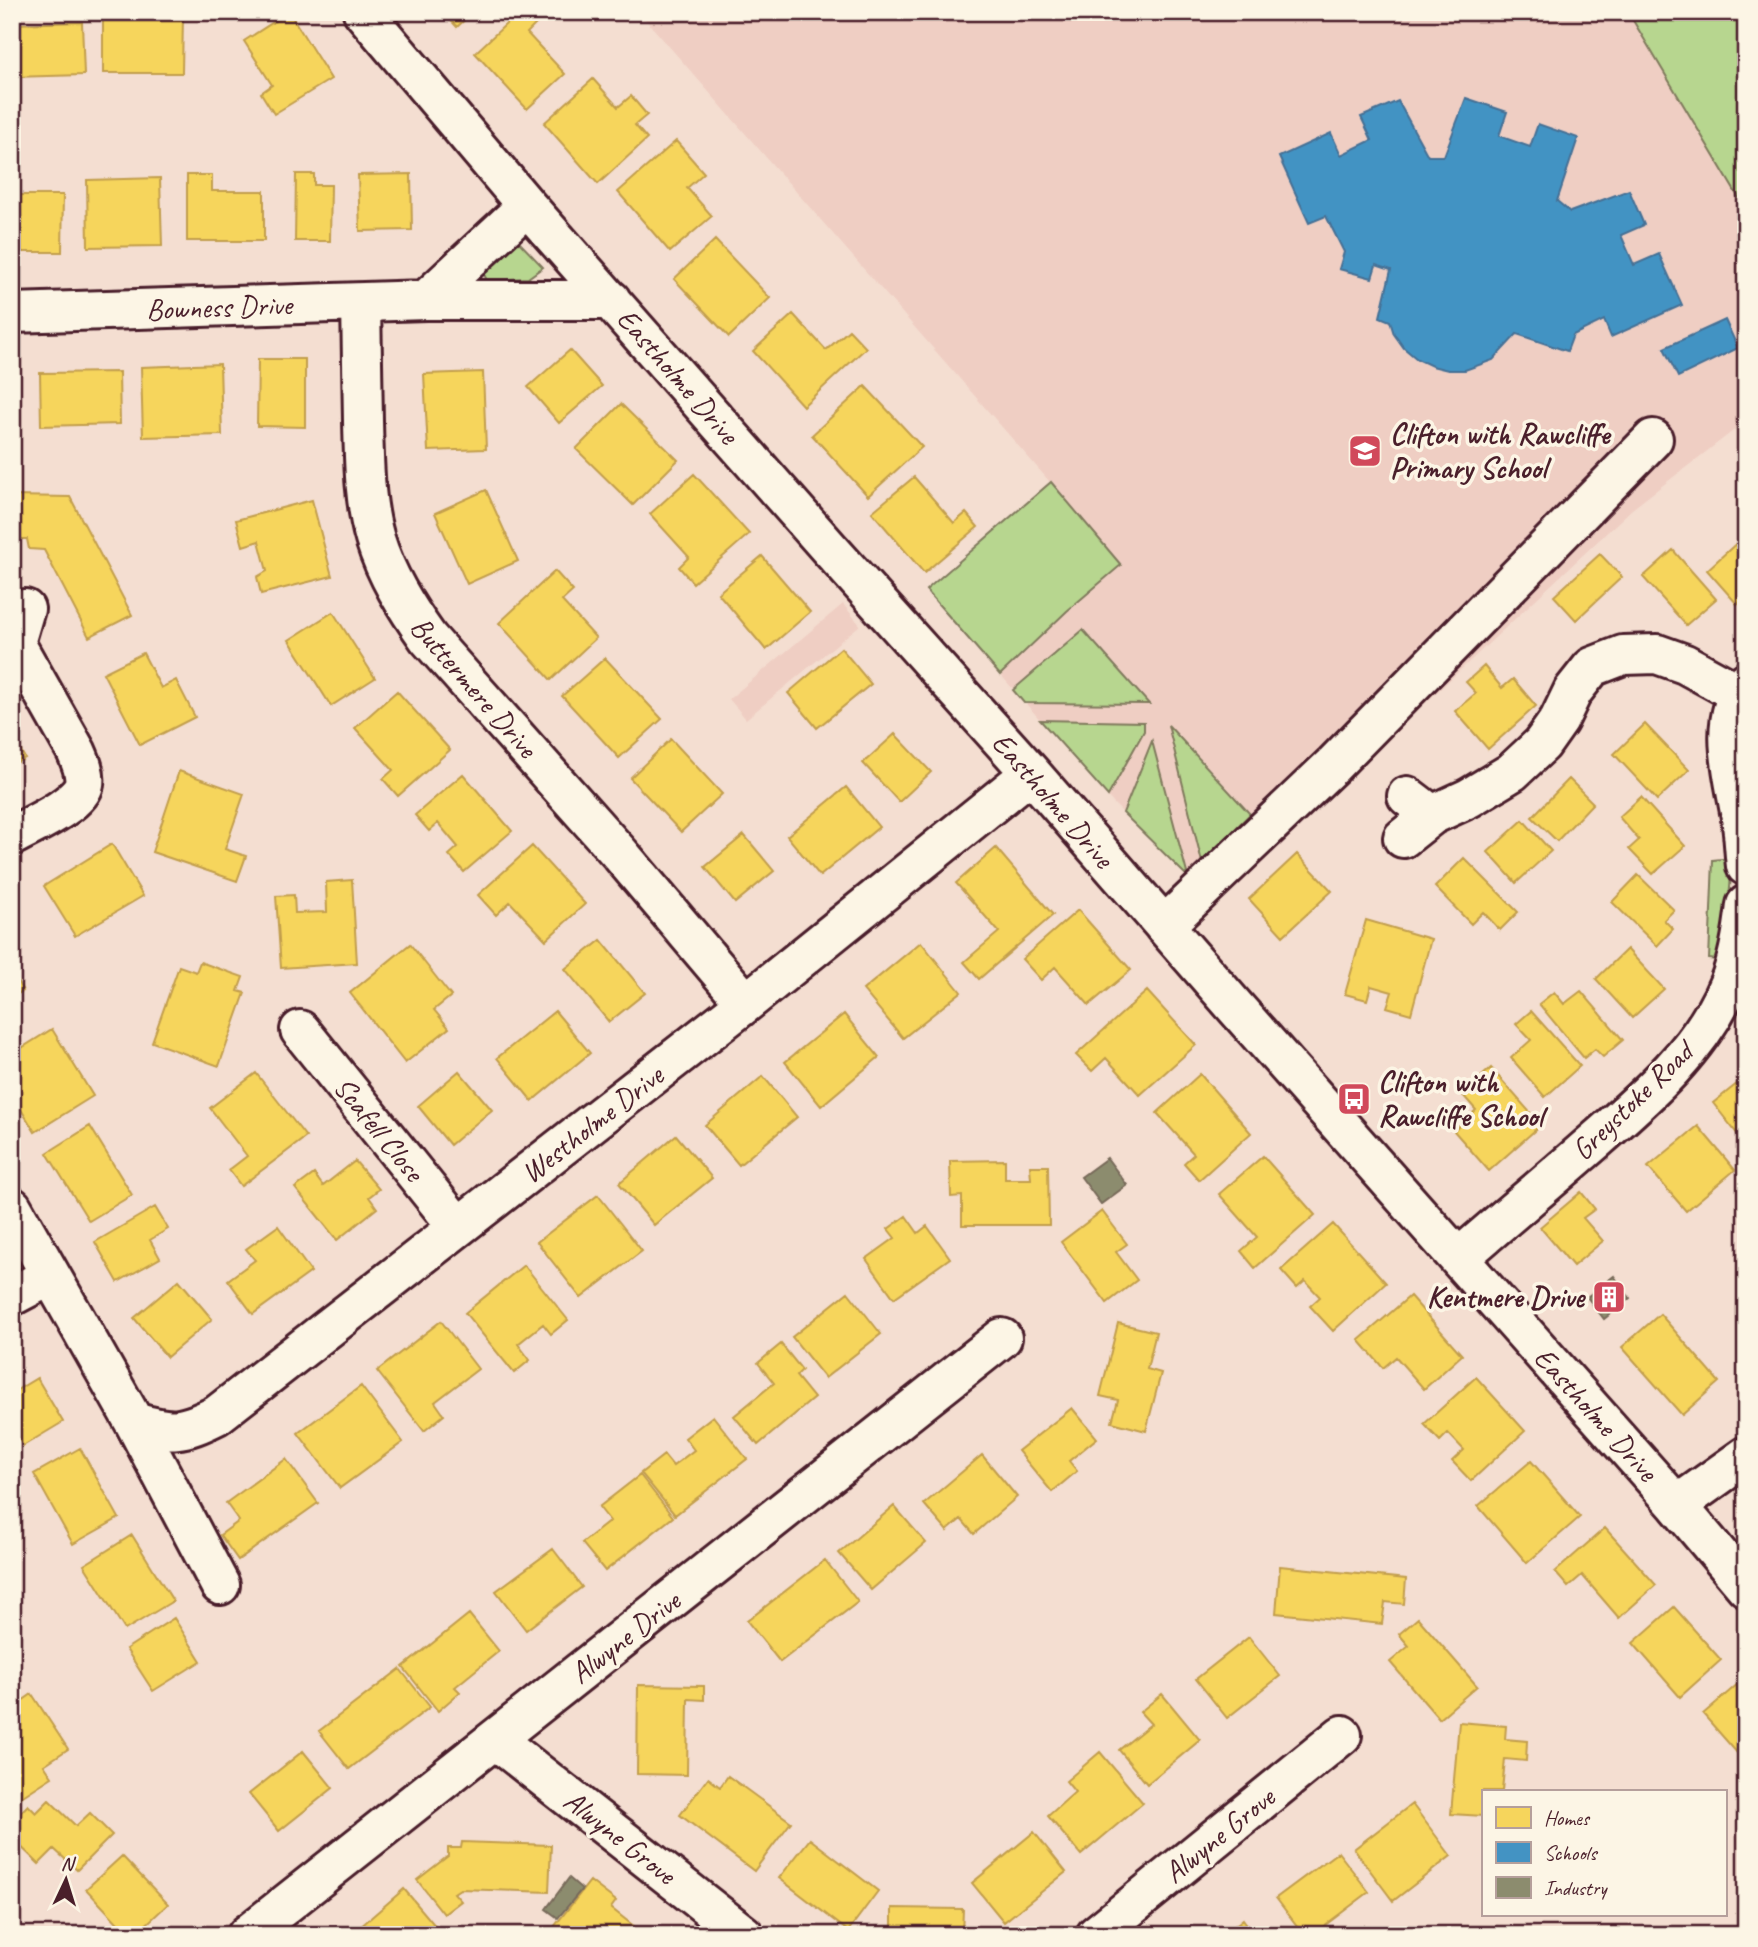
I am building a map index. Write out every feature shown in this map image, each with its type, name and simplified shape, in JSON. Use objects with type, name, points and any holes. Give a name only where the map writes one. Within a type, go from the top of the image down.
[{"type":"street","name":"Eastholme Drive","points":[[363,12],[527,206],[837,558],[1031,773],[1677,1505],[1746,1587]]},
{"type":"street","points":[[426,300],[527,206]]},
{"type":"street","name":"Bowness Drive","points":[[12,313],[426,300],[611,300]]},
{"type":"street","name":"Buttermere Drive","points":[[361,303],[364,463],[368,504],[375,538],[403,603],[428,638],[621,855],[747,1003]]},
{"type":"street","points":[[1164,926],[1334,764],[1653,439]]},
{"type":"street","points":[[12,836],[75,800],[84,785],[76,751],[17,632]]},
{"type":"street","points":[[1403,838],[1419,805],[1469,798],[1512,772],[1542,744],[1559,720],[1573,691],[1592,667],[1623,654],[1657,654],[1742,687],[1730,720],[1730,748],[1731,775],[1741,819],[1746,866]]},
{"type":"street","name":"Westholme Drive","points":[[134,1422],[166,1431],[190,1428],[217,1415],[747,1003],[1031,773]]},
{"type":"street","name":"Greystoke Road","points":[[1459,1258],[1629,1112],[1669,1073],[1705,1029],[1729,983],[1742,941],[1746,905]]},
{"type":"street","name":"Scafell Close","points":[[300,1030],[458,1227]]},
{"type":"street","points":[[12,1207],[134,1422],[220,1586]]},
{"type":"street","points":[[12,1296],[50,1276]]},
{"type":"street","name":"Alwyne Drive","points":[[247,1935],[1002,1338]]},
{"type":"street","points":[[1677,1505],[1746,1456]]},
{"type":"street","name":"Alwyne Grove","points":[[1096,1935],[1342,1735]]},
{"type":"street","name":"Alwyne Grove","points":[[496,1740],[744,1935]]},
{"type":"shaded area","name":"Clifton with Rawcliffe Primary School","points":[[639,12],[1746,12],[1746,421],[1632,509],[1213,902],[1115,805],[926,590],[1050,482]]},
{"type":"shaded area","points":[[843,604],[860,625],[746,719],[729,699]]},
{"type":"green space","points":[[1628,12],[1746,12],[1746,210]]},
{"type":"green space","points":[[518,241],[543,267],[528,278],[487,280],[482,271]]},
{"type":"green space","points":[[1051,482],[1121,565],[1067,611],[1000,675],[926,590]]},
{"type":"green space","points":[[1083,630],[1149,704],[1024,703],[1013,690]]},
{"type":"green space","points":[[1040,720],[1144,722],[1144,731],[1108,796]]},
{"type":"green space","points":[[1168,725],[1250,814],[1202,862]]},
{"type":"green space","points":[[1152,741],[1188,877],[1123,813]]},
{"type":"green space","points":[[1731,858],[1723,934],[1717,960],[1709,959],[1713,860]]},
{"type":"building: Homes","points":[[289,12],[331,79],[274,114],[261,93],[272,85],[244,41]]},
{"type":"building: Homes","points":[[443,12],[473,12],[457,27]]},
{"type":"building: Homes","points":[[519,12],[531,12],[539,21],[527,33],[565,74],[527,109],[475,53]]},
{"type":"building: Homes","points":[[103,15],[183,16],[182,73],[103,73]]},
{"type":"building: Homes","points":[[82,22],[84,75],[12,77],[12,24]]},
{"type":"building: Homes","points":[[593,79],[618,107],[631,96],[647,115],[635,125],[647,139],[598,184],[544,123]]},
{"type":"building: Homes","points":[[676,141],[704,173],[687,188],[712,216],[670,252],[618,192]]},
{"type":"building: Homes","points":[[296,174],[314,174],[314,185],[331,185],[330,241],[295,241]]},
{"type":"building: Homes","points":[[411,174],[412,230],[360,231],[358,175]]},
{"type":"building: Homes","points":[[187,175],[212,175],[212,191],[264,191],[264,241],[187,241]]},
{"type":"building: Homes","points":[[160,178],[162,246],[88,247],[87,180]]},
{"type":"building: Homes","points":[[12,195],[63,195],[62,252],[12,252]]},
{"type":"building: Homes","points":[[715,240],[770,298],[729,337],[674,279]]},
{"type":"building: Homes","points":[[793,314],[826,350],[849,330],[866,348],[803,406],[753,351]]},
{"type":"building: Homes","points":[[570,350],[602,386],[559,423],[528,387]]},
{"type":"building: Homes","points":[[258,359],[305,359],[305,427],[257,426]]},
{"type":"building: Homes","points":[[220,364],[222,435],[143,437],[141,367]]},
{"type":"building: Homes","points":[[119,372],[120,424],[41,426],[40,373]]},
{"type":"building: Homes","points":[[483,372],[486,449],[428,451],[424,374]]},
{"type":"building: Homes","points":[[12,376],[15,376],[14,442],[12,442]]},
{"type":"building: Homes","points":[[865,386],[922,447],[868,496],[812,435]]},
{"type":"building: Homes","points":[[621,404],[678,460],[633,505],[576,449]]},
{"type":"building: Homes","points":[[694,474],[749,534],[693,583],[679,567],[689,557],[650,514]]},
{"type":"building: Homes","points":[[914,477],[954,523],[966,513],[978,527],[924,573],[872,512]]},
{"type":"building: Homes","points":[[486,490],[518,561],[467,584],[435,513]]},
{"type":"building: Homes","points":[[12,496],[70,497],[132,615],[89,637],[44,550],[29,549],[27,539],[12,539]]},
{"type":"building: Homes","points":[[312,500],[332,576],[261,594],[257,577],[267,571],[259,541],[243,546],[236,520]]},
{"type":"building: Homes","points":[[1740,540],[1746,546],[1746,596],[1737,604],[1707,570]]},
{"type":"building: Homes","points":[[1673,550],[1716,599],[1686,625],[1643,577]]},
{"type":"building: Homes","points":[[1600,554],[1622,577],[1576,620],[1554,596]]},
{"type":"building: Homes","points":[[762,556],[810,612],[766,650],[718,593]]},
{"type":"building: Homes","points":[[555,571],[573,591],[562,601],[596,638],[551,680],[499,623]]},
{"type":"building: Homes","points":[[333,612],[375,678],[331,706],[289,640]]},
{"type":"building: Homes","points":[[841,648],[871,684],[817,728],[788,693]]},
{"type":"building: Homes","points":[[143,653],[161,688],[176,680],[195,717],[140,745],[103,673]]},
{"type":"building: Homes","points":[[605,658],[662,719],[619,758],[562,696]]},
{"type":"building: Homes","points":[[1484,666],[1502,688],[1513,679],[1536,706],[1488,749],[1455,711],[1476,693],[1466,682]]},
{"type":"building: Homes","points":[[397,691],[450,750],[398,796],[383,779],[393,770],[355,728]]},
{"type":"building: Homes","points":[[1645,724],[1689,770],[1657,800],[1614,754]]},
{"type":"building: Homes","points":[[895,734],[931,772],[899,802],[863,763]]},
{"type":"building: Homes","points":[[12,736],[25,758],[12,765]]},
{"type":"building: Homes","points":[[671,739],[722,794],[681,832],[630,778]]},
{"type":"building: Homes","points":[[179,771],[244,794],[225,849],[246,856],[237,881],[152,852]]},
{"type":"building: Homes","points":[[463,774],[512,831],[464,872],[449,855],[458,847],[438,823],[429,831],[415,815]]},
{"type":"building: Homes","points":[[1569,779],[1593,803],[1557,841],[1532,817]]},
{"type":"building: Homes","points":[[846,787],[879,827],[820,876],[787,836]]},
{"type":"building: Homes","points":[[1641,797],[1685,846],[1653,874],[1629,849],[1639,840],[1619,817]]},
{"type":"building: Homes","points":[[1523,820],[1551,851],[1516,883],[1488,852]]},
{"type":"building: Homes","points":[[744,835],[774,871],[735,903],[705,867]]},
{"type":"building: Homes","points":[[112,844],[143,896],[75,936],[44,886]]},
{"type":"building: Homes","points":[[532,846],[585,904],[546,940],[510,902],[496,915],[478,895]]},
{"type":"building: Homes","points":[[996,848],[1053,915],[979,979],[964,962],[999,932],[956,883]]},
{"type":"building: Homes","points":[[1297,854],[1332,891],[1283,936],[1249,899]]},
{"type":"building: Homes","points":[[1464,858],[1518,912],[1500,930],[1483,912],[1471,924],[1435,887]]},
{"type":"building: Homes","points":[[1638,875],[1674,910],[1664,920],[1673,929],[1657,946],[1612,902]]},
{"type":"building: Homes","points":[[352,880],[357,963],[281,968],[276,896],[294,895],[295,913],[327,912],[326,882]]},
{"type":"building: Homes","points":[[1078,910],[1131,970],[1089,1005],[1055,967],[1041,980],[1022,959]]},
{"type":"building: Homes","points":[[1366,920],[1431,939],[1411,1014],[1387,1007],[1392,992],[1371,986],[1367,1000],[1345,994]]},
{"type":"building: Homes","points":[[601,940],[645,993],[609,1022],[565,969]]},
{"type":"building: Homes","points":[[921,942],[961,992],[903,1038],[863,990]]},
{"type":"building: Homes","points":[[410,944],[451,996],[434,1010],[449,1028],[405,1063],[350,993]]},
{"type":"building: Homes","points":[[1627,949],[1664,989],[1632,1018],[1596,979]]},
{"type":"building: Homes","points":[[200,962],[243,977],[238,991],[245,993],[219,1066],[152,1042],[179,966],[196,972]]},
{"type":"building: Homes","points":[[12,972],[23,991],[12,997]]},
{"type":"building: Homes","points":[[1147,991],[1196,1045],[1140,1095],[1106,1058],[1092,1071],[1076,1055]]},
{"type":"building: Homes","points":[[1581,991],[1623,1040],[1603,1057],[1595,1049],[1584,1058],[1539,1004],[1554,992],[1564,1004]]},
{"type":"building: Homes","points":[[555,1011],[590,1053],[532,1101],[497,1058]]},
{"type":"building: Homes","points":[[1531,1011],[1580,1066],[1545,1097],[1511,1058],[1531,1040],[1516,1024]]},
{"type":"building: Homes","points":[[844,1014],[879,1057],[821,1106],[785,1062]]},
{"type":"building: Homes","points":[[52,1029],[93,1096],[35,1132],[12,1095],[12,1054]]},
{"type":"building: Homes","points":[[1491,1068],[1541,1125],[1489,1171],[1454,1131],[1476,1110],[1462,1094]]},
{"type":"building: Homes","points":[[459,1071],[492,1110],[450,1145],[418,1106]]},
{"type":"building: Homes","points":[[256,1073],[306,1137],[241,1186],[229,1170],[247,1156],[210,1108]]},
{"type":"building: Homes","points":[[1200,1074],[1251,1133],[1199,1180],[1184,1163],[1194,1154],[1157,1113]]},
{"type":"building: Homes","points":[[763,1076],[797,1117],[739,1165],[705,1125]]},
{"type":"building: Homes","points":[[1743,1079],[1746,1082],[1746,1145],[1713,1103]]},
{"type":"building: Homes","points":[[90,1126],[132,1195],[89,1221],[47,1153]]},
{"type":"building: Homes","points":[[1698,1126],[1735,1170],[1686,1211],[1648,1167]]},
{"type":"building: Homes","points":[[676,1135],[712,1178],[654,1225],[619,1183]]},
{"type":"building: Homes","points":[[1263,1156],[1315,1215],[1255,1268],[1241,1251],[1257,1237],[1219,1194]]},
{"type":"building: Homes","points":[[1005,1160],[1005,1179],[1031,1179],[1030,1166],[1048,1166],[1049,1225],[962,1225],[962,1196],[951,1197],[950,1161]]},
{"type":"building: Homes","points":[[355,1161],[379,1189],[369,1197],[377,1208],[337,1240],[295,1188],[314,1174],[323,1186]]},
{"type":"building: Homes","points":[[1581,1192],[1595,1209],[1583,1218],[1603,1241],[1573,1266],[1540,1227]]},
{"type":"building: Homes","points":[[598,1195],[642,1251],[581,1298],[537,1242]]},
{"type":"building: Homes","points":[[155,1207],[168,1229],[150,1240],[160,1258],[118,1282],[95,1242]]},
{"type":"building: Homes","points":[[1102,1211],[1127,1244],[1116,1252],[1137,1280],[1107,1303],[1061,1242]]},
{"type":"building: Homes","points":[[906,1216],[918,1233],[927,1226],[950,1258],[894,1298],[866,1259],[895,1238],[888,1229]]},
{"type":"building: Homes","points":[[1333,1224],[1386,1283],[1333,1331],[1310,1306],[1320,1297],[1305,1281],[1297,1288],[1281,1270]]},
{"type":"building: Homes","points":[[278,1226],[311,1272],[253,1314],[228,1280],[255,1260],[246,1249]]},
{"type":"building: Homes","points":[[524,1265],[568,1320],[551,1334],[543,1324],[518,1344],[530,1360],[514,1373],[465,1313]]},
{"type":"building: Homes","points":[[179,1280],[212,1319],[167,1357],[134,1318]]},
{"type":"building: Homes","points":[[848,1292],[881,1334],[825,1378],[792,1337]]},
{"type":"building: Homes","points":[[1410,1296],[1462,1355],[1424,1389],[1396,1357],[1383,1368],[1359,1340]]},
{"type":"building: Homes","points":[[1660,1314],[1719,1382],[1682,1415],[1622,1347]]},
{"type":"building: Homes","points":[[441,1321],[478,1369],[435,1402],[444,1415],[424,1431],[377,1371]]},
{"type":"building: Homes","points":[[1118,1323],[1156,1332],[1147,1369],[1161,1373],[1146,1431],[1112,1422],[1118,1400],[1100,1396]]},
{"type":"building: Homes","points":[[781,1344],[802,1370],[796,1376],[814,1398],[758,1445],[734,1416],[774,1383],[758,1363]]},
{"type":"building: Homes","points":[[1476,1377],[1525,1431],[1471,1481],[1452,1461],[1464,1450],[1448,1433],[1440,1441],[1424,1424]]},
{"type":"building: Homes","points":[[37,1378],[63,1422],[23,1446],[12,1428],[12,1393]]},
{"type":"building: Homes","points":[[361,1386],[403,1442],[340,1488],[298,1433]]},
{"type":"building: Homes","points":[[1072,1408],[1097,1438],[1069,1461],[1077,1471],[1052,1492],[1018,1451]]},
{"type":"building: Homes","points":[[713,1416],[747,1459],[675,1515],[641,1473],[664,1455],[673,1466],[694,1450],[685,1438]]},
{"type":"building: Homes","points":[[80,1448],[119,1518],[73,1544],[34,1474]]},
{"type":"building: Homes","points":[[982,1455],[1017,1497],[974,1534],[961,1519],[947,1531],[924,1504]]},
{"type":"building: Homes","points":[[286,1459],[318,1503],[238,1560],[220,1535],[239,1521],[226,1503]]},
{"type":"building: Homes","points":[[1531,1461],[1580,1517],[1527,1563],[1478,1506]]},
{"type":"building: Homes","points":[[640,1475],[673,1517],[605,1571],[582,1543],[610,1521],[599,1507]]},
{"type":"building: Homes","points":[[894,1506],[926,1543],[871,1590],[839,1553]]},
{"type":"building: Homes","points":[[1605,1528],[1656,1585],[1619,1618],[1582,1575],[1568,1587],[1555,1572]]},
{"type":"building: Homes","points":[[132,1535],[173,1601],[125,1630],[84,1565]]},
{"type":"building: Homes","points":[[553,1549],[582,1587],[526,1630],[496,1591]]},
{"type":"building: Homes","points":[[825,1560],[858,1602],[780,1662],[747,1621]]},
{"type":"building: Homes","points":[[1280,1566],[1406,1579],[1404,1604],[1385,1602],[1382,1624],[1276,1613]]},
{"type":"building: Homes","points":[[1674,1607],[1721,1660],[1680,1697],[1633,1643]]},
{"type":"building: Homes","points":[[469,1614],[499,1651],[455,1687],[460,1692],[438,1711],[403,1667]]},
{"type":"building: Homes","points":[[174,1618],[201,1661],[153,1691],[126,1649]]},
{"type":"building: Homes","points":[[1418,1618],[1477,1686],[1439,1719],[1390,1662],[1409,1646],[1399,1634]]},
{"type":"building: Homes","points":[[1249,1637],[1280,1676],[1227,1718],[1196,1679]]},
{"type":"building: Homes","points":[[400,1669],[430,1707],[349,1769],[319,1731]]},
{"type":"building: Homes","points":[[1746,1677],[1746,1763],[1703,1714]]},
{"type":"building: Homes","points":[[638,1685],[704,1686],[704,1700],[688,1699],[687,1775],[637,1774]]},
{"type":"building: Homes","points":[[32,1694],[68,1749],[44,1765],[52,1777],[12,1803],[12,1708]]},
{"type":"building: Homes","points":[[1162,1694],[1200,1740],[1147,1784],[1119,1750],[1151,1724],[1140,1712]]},
{"type":"building: Homes","points":[[1459,1722],[1506,1726],[1505,1739],[1527,1741],[1526,1761],[1505,1759],[1502,1790],[1482,1790],[1482,1816],[1451,1814]]},
{"type":"building: Homes","points":[[303,1751],[333,1788],[279,1831],[249,1794]]},
{"type":"building: Homes","points":[[1100,1752],[1143,1803],[1081,1855],[1048,1816],[1075,1792],[1066,1781]]},
{"type":"building: Homes","points":[[728,1776],[791,1822],[754,1871],[680,1815],[708,1778],[720,1787]]},
{"type":"building: Homes","points":[[49,1800],[76,1826],[90,1813],[112,1835],[77,1870],[54,1849],[39,1864],[12,1838],[12,1821],[28,1805],[36,1813]]},
{"type":"building: Homes","points":[[1412,1804],[1451,1856],[1393,1901],[1354,1849]]},
{"type":"building: Homes","points":[[1034,1832],[1066,1872],[1004,1922],[972,1883]]},
{"type":"building: Homes","points":[[810,1839],[878,1891],[848,1931],[779,1878]]},
{"type":"building: Homes","points":[[462,1842],[551,1845],[549,1892],[460,1889],[454,1893],[461,1901],[444,1914],[417,1880],[448,1856],[448,1848],[461,1848]]},
{"type":"building: Homes","points":[[1338,1852],[1369,1892],[1312,1935],[1304,1935],[1276,1898]]},
{"type":"building: Homes","points":[[122,1856],[168,1904],[135,1935],[129,1935],[86,1889]]},
{"type":"building: Homes","points":[[590,1881],[616,1901],[611,1908],[645,1935],[554,1935],[550,1932]]},
{"type":"building: Homes","points":[[404,1889],[443,1935],[351,1935]]},
{"type":"building: Homes","points":[[892,1908],[963,1909],[962,1935],[892,1935]]},
{"type":"building: Homes","points":[[1243,1919],[1255,1935],[1224,1935]]},
{"type":"building: Schools","points":[[1466,98],[1507,112],[1499,136],[1530,147],[1538,124],[1578,138],[1557,201],[1570,212],[1629,190],[1644,225],[1621,235],[1634,265],[1659,254],[1682,305],[1611,337],[1604,320],[1573,335],[1567,351],[1517,334],[1493,360],[1465,370],[1432,366],[1417,359],[1404,348],[1394,334],[1390,321],[1380,317],[1391,270],[1376,265],[1372,278],[1339,269],[1344,252],[1326,216],[1309,223],[1279,157],[1331,133],[1341,155],[1372,140],[1361,117],[1398,101],[1428,156],[1444,156]]},
{"type":"building: Schools","points":[[1725,320],[1738,348],[1678,377],[1664,348]]},
{"type":"building: Industry","points":[[1107,1158],[1127,1185],[1101,1204],[1081,1177]]},
{"type":"building: Industry","name":"Kentmere Drive","points":[[1614,1276],[1630,1298],[1604,1319],[1587,1297]]},
{"type":"building: Industry","points":[[569,1878],[582,1889],[558,1918],[546,1909]]},
{"type":"place","name":"Clifton with Rawcliffe Primary School","points":[[1365,451]]},
{"type":"place","name":"Clifton with Rawcliffe School","points":[[1354,1099]]},
{"type":"place","name":"Kentmere Drive","points":[[1609,1297]]}]
